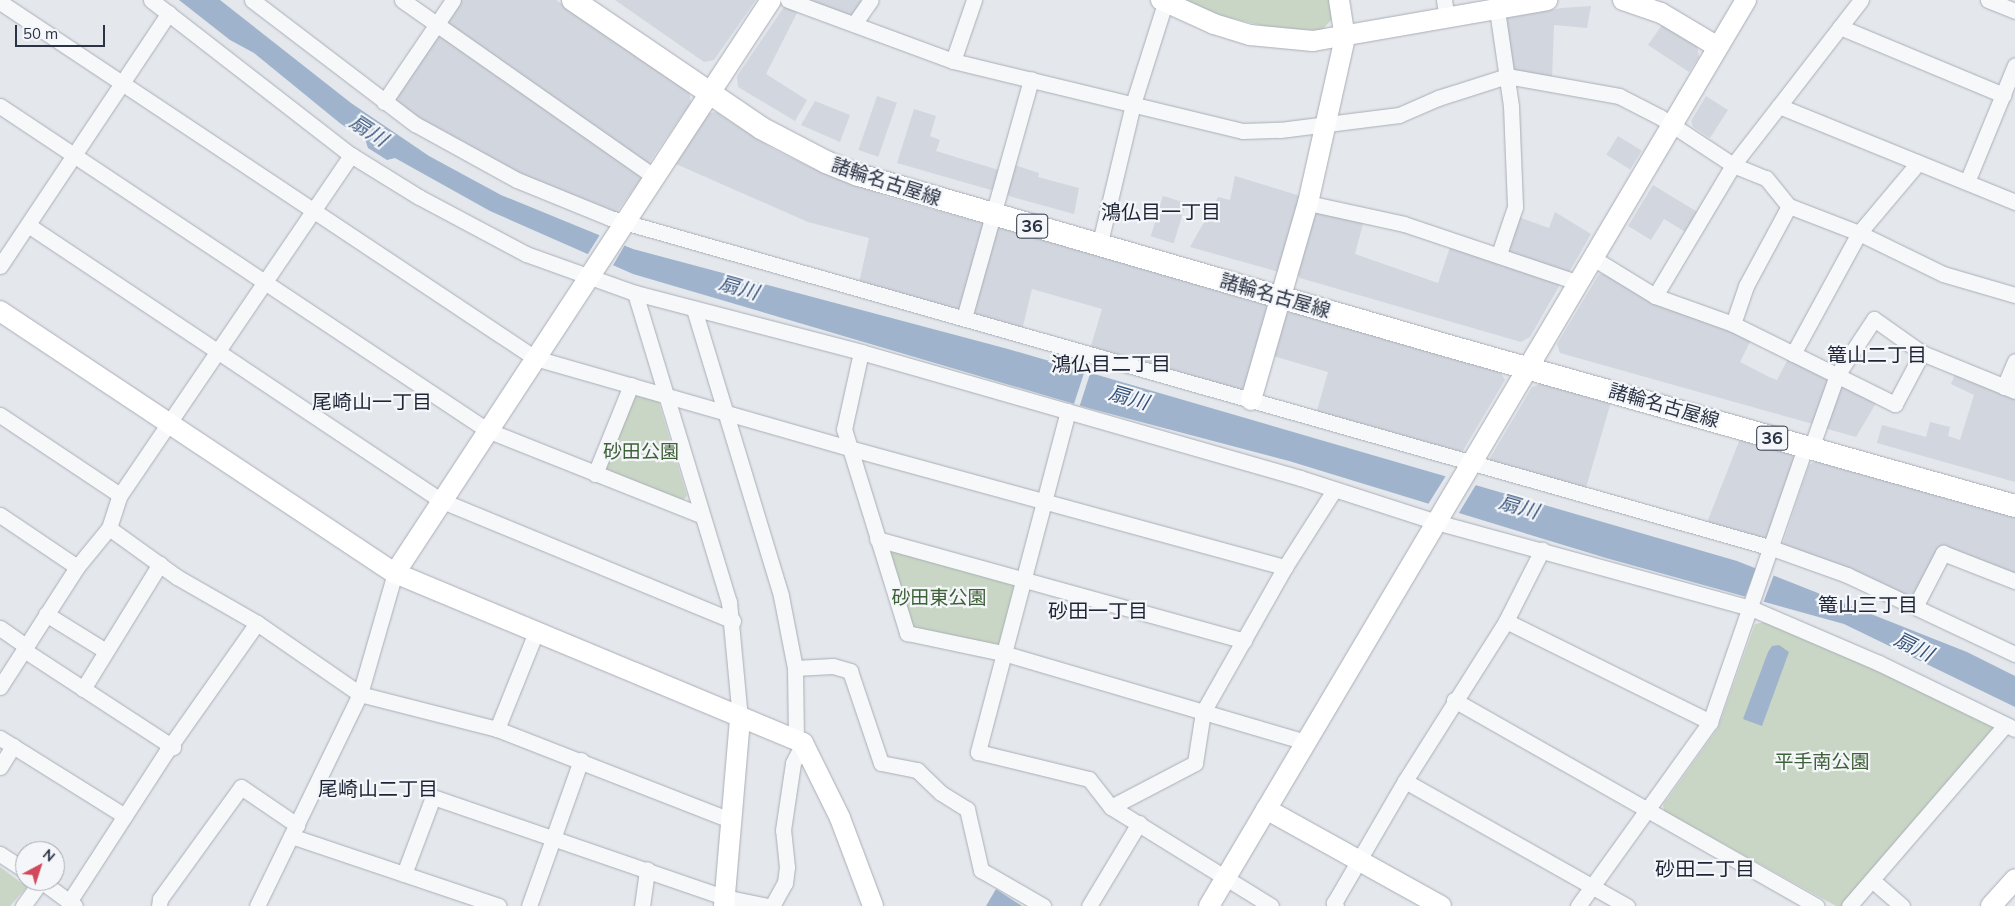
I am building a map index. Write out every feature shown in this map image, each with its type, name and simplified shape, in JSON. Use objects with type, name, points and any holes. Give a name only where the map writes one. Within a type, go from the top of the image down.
[{"type":"main road","name":"諸輪名古屋線","points":[[573,0],[713,90]]},
{"type":"main road","name":"諸輪名古屋線","points":[[595,0],[761,128],[826,162],[909,192],[995,209],[1102,234],[1283,292]]},
{"type":"main road","name":"諸輪名古屋線","points":[[995,209],[1810,442],[2015,506]]},
{"type":"main road","name":"諸輪名古屋線","points":[[1810,442],[2015,493]]},
{"type":"street","points":[[151,0],[351,155],[419,198],[526,254],[591,274],[635,293],[861,352],[1334,490],[1439,516],[1542,550],[1752,604],[1880,663],[2010,727],[1849,906]]},
{"type":"street","points":[[252,0],[384,102],[483,164],[621,226],[964,318],[1251,400],[1467,468],[1767,555],[1847,575],[1916,605],[2015,654]]},
{"type":"street","points":[[402,0],[653,176]]},
{"type":"street","points":[[384,102],[453,0]]},
{"type":"street","points":[[257,906],[360,694],[394,573],[440,500],[591,274],[653,176],[713,90],[771,0]]},
{"type":"street","points":[[788,0],[953,61],[1243,131],[1280,130],[1399,115],[1438,98],[1507,76],[1619,96],[1672,125],[1733,164],[1766,178],[1789,206],[1859,233],[1943,274],[2015,295]]},
{"type":"street","points":[[854,24],[871,0]]},
{"type":"street","points":[[953,61],[974,0]]},
{"type":"street","points":[[1251,400],[1308,203],[1346,38],[1339,0]]},
{"type":"street","points":[[1102,234],[1133,104],[1164,1],[1214,24],[1250,35],[1297,41],[1346,38],[1445,9],[1497,10],[1547,0]]},
{"type":"street","points":[[1623,0],[1661,13],[1718,47]]},
{"type":"street","points":[[1208,906],[1746,0]]},
{"type":"street","points":[[1655,296],[1733,164],[1861,0]]},
{"type":"street","points":[[1988,0],[2015,11]]},
{"type":"street","points":[[0,2],[311,212],[535,358],[664,393],[849,448],[1285,566]]},
{"type":"street","points":[[1497,10],[1511,106],[1515,207],[1499,254]]},
{"type":"street","points":[[0,266],[169,13]]},
{"type":"street","points":[[1840,28],[2003,95]]},
{"type":"street","points":[[1967,182],[2015,65]]},
{"type":"street","points":[[964,318],[1031,79]]},
{"type":"street","points":[[1779,106],[2015,202]]},
{"type":"street","points":[[1,111],[73,156],[487,430],[701,516]]},
{"type":"street","points":[[0,687],[77,566],[109,528],[120,495],[216,351],[351,155]]},
{"type":"street","points":[[1793,354],[1859,233],[1918,163]]},
{"type":"street","points":[[1308,203],[1404,224],[1499,254],[1579,283]]},
{"type":"street","points":[[1733,324],[1746,286],[1789,206]]},
{"type":"street","points":[[28,225],[440,500],[733,622]]},
{"type":"street","points":[[1593,258],[1655,296],[1733,324],[1896,404],[1922,353]]},
{"type":"street","points":[[635,293],[733,622],[740,718],[724,901]]},
{"type":"street","points":[[404,874],[433,797],[647,869],[724,901],[770,906],[785,884],[787,867],[783,830],[793,763],[799,742],[795,668],[780,596],[694,309]]},
{"type":"street","points":[[0,311],[394,573],[799,742],[840,818],[874,906]]},
{"type":"street","points":[[1578,906],[1710,722],[1752,604],[1767,555],[1837,375],[1874,319],[1922,353],[2009,389],[2015,362]]},
{"type":"street","points":[[861,352],[844,429],[907,632],[1003,653],[1305,742]]},
{"type":"street","points":[[595,474],[631,385]]},
{"type":"street","points":[[1068,411],[978,752],[1089,779],[1111,806],[1226,876],[1271,906]]},
{"type":"street","points":[[0,415],[120,495]]},
{"type":"street","points":[[1111,806],[1195,762],[1204,712],[1285,566],[1334,490]]},
{"type":"street","points":[[0,515],[77,566]]},
{"type":"street","points":[[109,528],[160,564],[257,624],[360,694],[497,730],[581,760],[731,820]]},
{"type":"street","points":[[878,539],[1024,578],[1244,641]]},
{"type":"street","points":[[1336,906],[1334,903],[1405,781],[1454,700],[1506,621],[1542,550]]},
{"type":"street","points":[[1916,605],[1943,553],[2015,581]]},
{"type":"street","points":[[83,689],[160,564]]},
{"type":"street","points":[[46,614],[106,651]]},
{"type":"street","points":[[1506,621],[1710,722]]},
{"type":"street","points":[[54,891],[72,904],[166,752],[173,747],[257,624]]},
{"type":"street","points":[[0,628],[83,689],[173,747]]},
{"type":"street","points":[[497,730],[536,632]]},
{"type":"street","points":[[795,668],[833,666],[850,671],[881,763],[917,770],[941,793],[967,809],[981,870],[1043,906]]},
{"type":"street","points":[[1454,700],[1817,906]]},
{"type":"street","points":[[0,738],[125,816]]},
{"type":"street","points":[[0,767],[13,746]]},
{"type":"street","points":[[530,906],[581,760]]},
{"type":"street","points":[[1405,781],[1593,885],[1627,906]]},
{"type":"street","points":[[159,906],[160,899],[241,787],[294,831],[404,874],[499,906]]},
{"type":"street","points":[[1266,809],[1441,906]]},
{"type":"street","points":[[1089,906],[1139,823]]},
{"type":"street","points":[[0,854],[15,864]]},
{"type":"street","points":[[642,906],[647,869]]},
{"type":"street","points":[[1991,906],[2015,879]]},
{"type":"street","points":[[1872,880],[1902,906]]},
{"type":"street","points":[[23,906],[34,891]]},
{"type":"shaded area","points":[[461,0],[556,0],[689,92],[691,102],[649,163],[644,164],[449,26],[448,19]]},
{"type":"shaded area","points":[[615,0],[756,0],[714,60],[704,62]]},
{"type":"shaded area","points":[[803,0],[860,0],[863,2],[855,15],[849,17]]},
{"type":"shaded area","points":[[786,4],[799,9],[766,74],[807,100],[795,121],[738,87],[737,76]]},
{"type":"shaded area","points":[[1591,6],[1587,28],[1554,25],[1552,79],[1513,72],[1502,24],[1507,18],[1562,8]]},
{"type":"shaded area","points":[[1662,25],[1697,45],[1699,57],[1689,72],[1648,45]]},
{"type":"shaded area","points":[[437,35],[443,35],[640,173],[641,179],[616,213],[485,161],[393,101]]},
{"type":"shaded area","points":[[877,96],[897,103],[878,157],[858,150]]},
{"type":"shaded area","points":[[1706,96],[1728,110],[1710,138],[1693,127],[1691,121]]},
{"type":"shaded area","points":[[815,101],[850,115],[840,142],[801,125]]},
{"type":"shaded area","points":[[914,109],[936,116],[930,136],[940,140],[936,151],[1002,171],[998,185],[991,190],[897,163]]},
{"type":"shaded area","points":[[716,112],[775,150],[823,173],[888,197],[986,224],[963,306],[957,312],[859,283],[869,238],[808,222],[676,164],[709,113]]},
{"type":"shaded area","points":[[1618,136],[1642,151],[1630,169],[1606,155]]},
{"type":"shaded area","points":[[1011,164],[1039,173],[1038,177],[1079,188],[1074,214],[1009,196],[1005,186]]},
{"type":"shaded area","points":[[1235,176],[1304,197],[1279,272],[1190,247],[1218,197],[1230,200]]},
{"type":"shaded area","points":[[1653,185],[1699,213],[1687,233],[1664,219],[1651,240],[1628,226]]},
{"type":"shaded area","points":[[1163,196],[1186,203],[1174,243],[1151,236]]},
{"type":"shaded area","points":[[1319,210],[1364,220],[1355,254],[1438,283],[1451,244],[1562,281],[1530,337],[1521,342],[1300,278],[1297,273],[1314,214]]},
{"type":"shaded area","points":[[1555,212],[1591,234],[1568,274],[1509,254],[1506,247],[1516,216],[1549,228]]},
{"type":"shaded area","points":[[994,226],[1268,305],[1272,310],[1243,391],[1090,349],[1102,309],[1032,289],[1022,330],[974,316],[970,310]]},
{"type":"shaded area","points":[[1606,273],[1752,338],[1740,362],[1769,377],[1777,380],[1789,357],[1826,375],[1829,383],[1813,424],[1560,353],[1557,344],[1599,274]]},
{"type":"shaded area","points":[[1292,311],[1500,372],[1505,380],[1461,454],[1316,414],[1328,372],[1273,356],[1285,314]]},
{"type":"shaded area","points":[[1956,372],[2015,396],[2015,482],[1877,443],[1882,425],[1926,437],[1930,422],[1950,427],[1948,436],[1960,440],[1974,395],[1951,384]]},
{"type":"shaded area","points":[[1542,383],[1611,402],[1585,491],[1491,464],[1490,458],[1532,387]]},
{"type":"shaded area","points":[[1843,383],[1878,400],[1856,437],[1824,428],[1838,386]]},
{"type":"shaded area","points":[[1740,439],[1793,454],[1795,459],[1766,539],[1706,525]]},
{"type":"shaded area","points":[[1816,461],[2015,517],[2015,572],[2007,575],[1942,549],[1913,598],[1782,546],[1809,465]]},
{"type":"green space","points":[[1185,0],[1330,0],[1333,18],[1322,30],[1276,29],[1218,15]]},
{"type":"green space","name":"砂田公園","points":[[636,392],[658,400],[687,496],[680,503],[603,471]]},
{"type":"green space","name":"砂田東公園","points":[[877,539],[1024,578],[1003,653],[907,633]]},
{"type":"green space","name":"平手南公園","points":[[1765,622],[1819,639],[1996,725],[1843,906],[1836,906],[1664,811],[1663,805],[1718,728],[1755,624]]},
{"type":"green space","points":[[0,867],[15,878],[15,891],[23,891],[10,906],[0,906]]},
{"type":"water","name":"扇川","points":[[179,0],[220,0],[351,103],[429,156],[501,195],[633,249],[1008,349],[1737,561],[1967,652],[2015,676],[2015,707],[1844,624],[1606,558],[1289,461],[1088,408],[633,274],[490,211],[395,158],[387,160],[368,148],[365,139],[341,124],[254,53],[230,40]]},
{"type":"water","points":[[1779,645],[1789,652],[1762,726],[1743,719],[1768,652],[1772,646]]},
{"type":"water","points":[[996,889],[1022,906],[986,906]]},
{"type":"pier","points":[[601,233],[626,243],[612,267],[586,257]]},
{"type":"pier","points":[[1085,370],[1091,372],[1079,407],[1074,405]]},
{"type":"pier","points":[[1447,474],[1477,483],[1457,516],[1427,506]]},
{"type":"pier","points":[[1757,566],[1775,573],[1763,604],[1745,597]]},
{"type":"district","name":"鴻仏目一丁目","points":[[1161,211]]},
{"type":"district","name":"篭山二丁目","points":[[1877,354]]},
{"type":"district","name":"鴻仏目二丁目","points":[[1111,363]]},
{"type":"district","name":"尾崎山一丁目","points":[[372,401]]},
{"type":"district","name":"篭山三丁目","points":[[1868,604]]},
{"type":"district","name":"砂田一丁目","points":[[1098,610]]},
{"type":"district","name":"尾崎山二丁目","points":[[378,788]]},
{"type":"district","name":"砂田二丁目","points":[[1705,868]]}]
